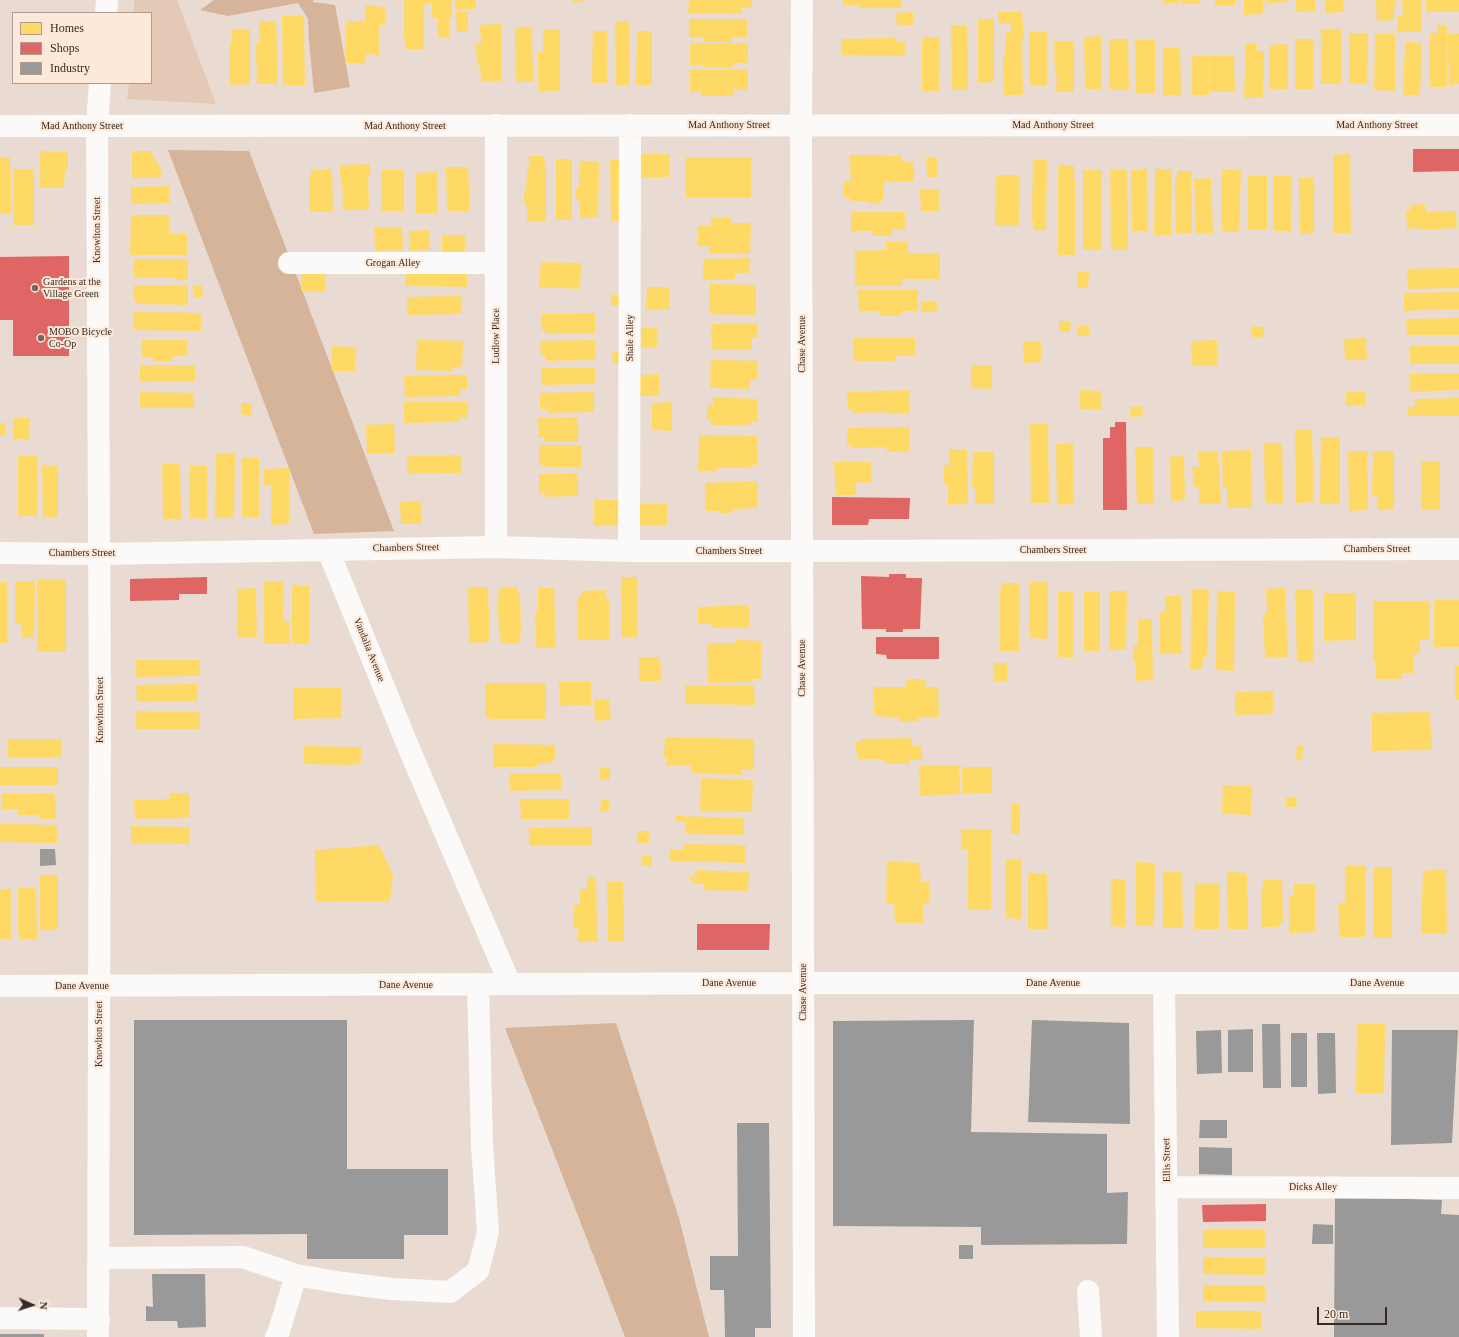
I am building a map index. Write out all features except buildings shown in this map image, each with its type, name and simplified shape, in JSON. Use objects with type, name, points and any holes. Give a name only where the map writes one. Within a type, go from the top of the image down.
[{"type":"street","points":[[106,12],[107,0]]},
{"type":"street","name":"Chase Avenue","points":[[802,0],[804,1337]]},
{"type":"street","name":"Knowlton Street","points":[[98,1328],[100,722],[97,126],[100,84]]},
{"type":"street","name":"Ludlow Place","points":[[496,125],[496,547]]},
{"type":"street","name":"Shale Alley","points":[[629,551],[630,125]]},
{"type":"street","name":"Mad Anthony Street","points":[[0,126],[1459,125]]},
{"type":"street","name":"Grogan Alley","points":[[289,263],[496,263]]},
{"type":"street","name":"Chambers Street","points":[[0,553],[99,554],[496,547],[629,551],[1459,548]]},
{"type":"street","name":"Vandalia Avenue","points":[[328,550],[410,751],[510,984]]},
{"type":"street","name":"Dane Avenue","points":[[0,986],[803,983],[1459,983]]},
{"type":"street","points":[[99,1258],[244,1257],[296,1275],[342,1283],[392,1289],[450,1292],[478,1271],[488,1232],[482,1154],[478,984]]},
{"type":"street","name":"Ellis Street","points":[[1164,984],[1168,1337]]},
{"type":"street","name":"Dicks Alley","points":[[1167,1187],[1459,1188]]},
{"type":"street","points":[[276,1337],[296,1275]]},
{"type":"street","points":[[1088,1291],[1091,1337]]},
{"type":"street","points":[[0,1318],[98,1328]]},
{"type":"shaded area","points":[[134,0],[177,0],[216,104],[127,99],[129,84],[152,84],[152,12],[134,12]]},
{"type":"shaded area","points":[[214,0],[313,0],[313,2],[335,5],[350,87],[314,93],[308,19],[298,3],[228,16],[200,10]]},
{"type":"shaded area","points":[[168,150],[249,151],[394,531],[314,534]]},
{"type":"shaded area","points":[[616,1023],[679,1218],[709,1337],[625,1337],[505,1028]]},
{"type":"place","name":"Gardens at the Village Green","points":[[35,288]]},
{"type":"place","name":"MOBO Bicycle Co-Op","points":[[41,338]]}]
